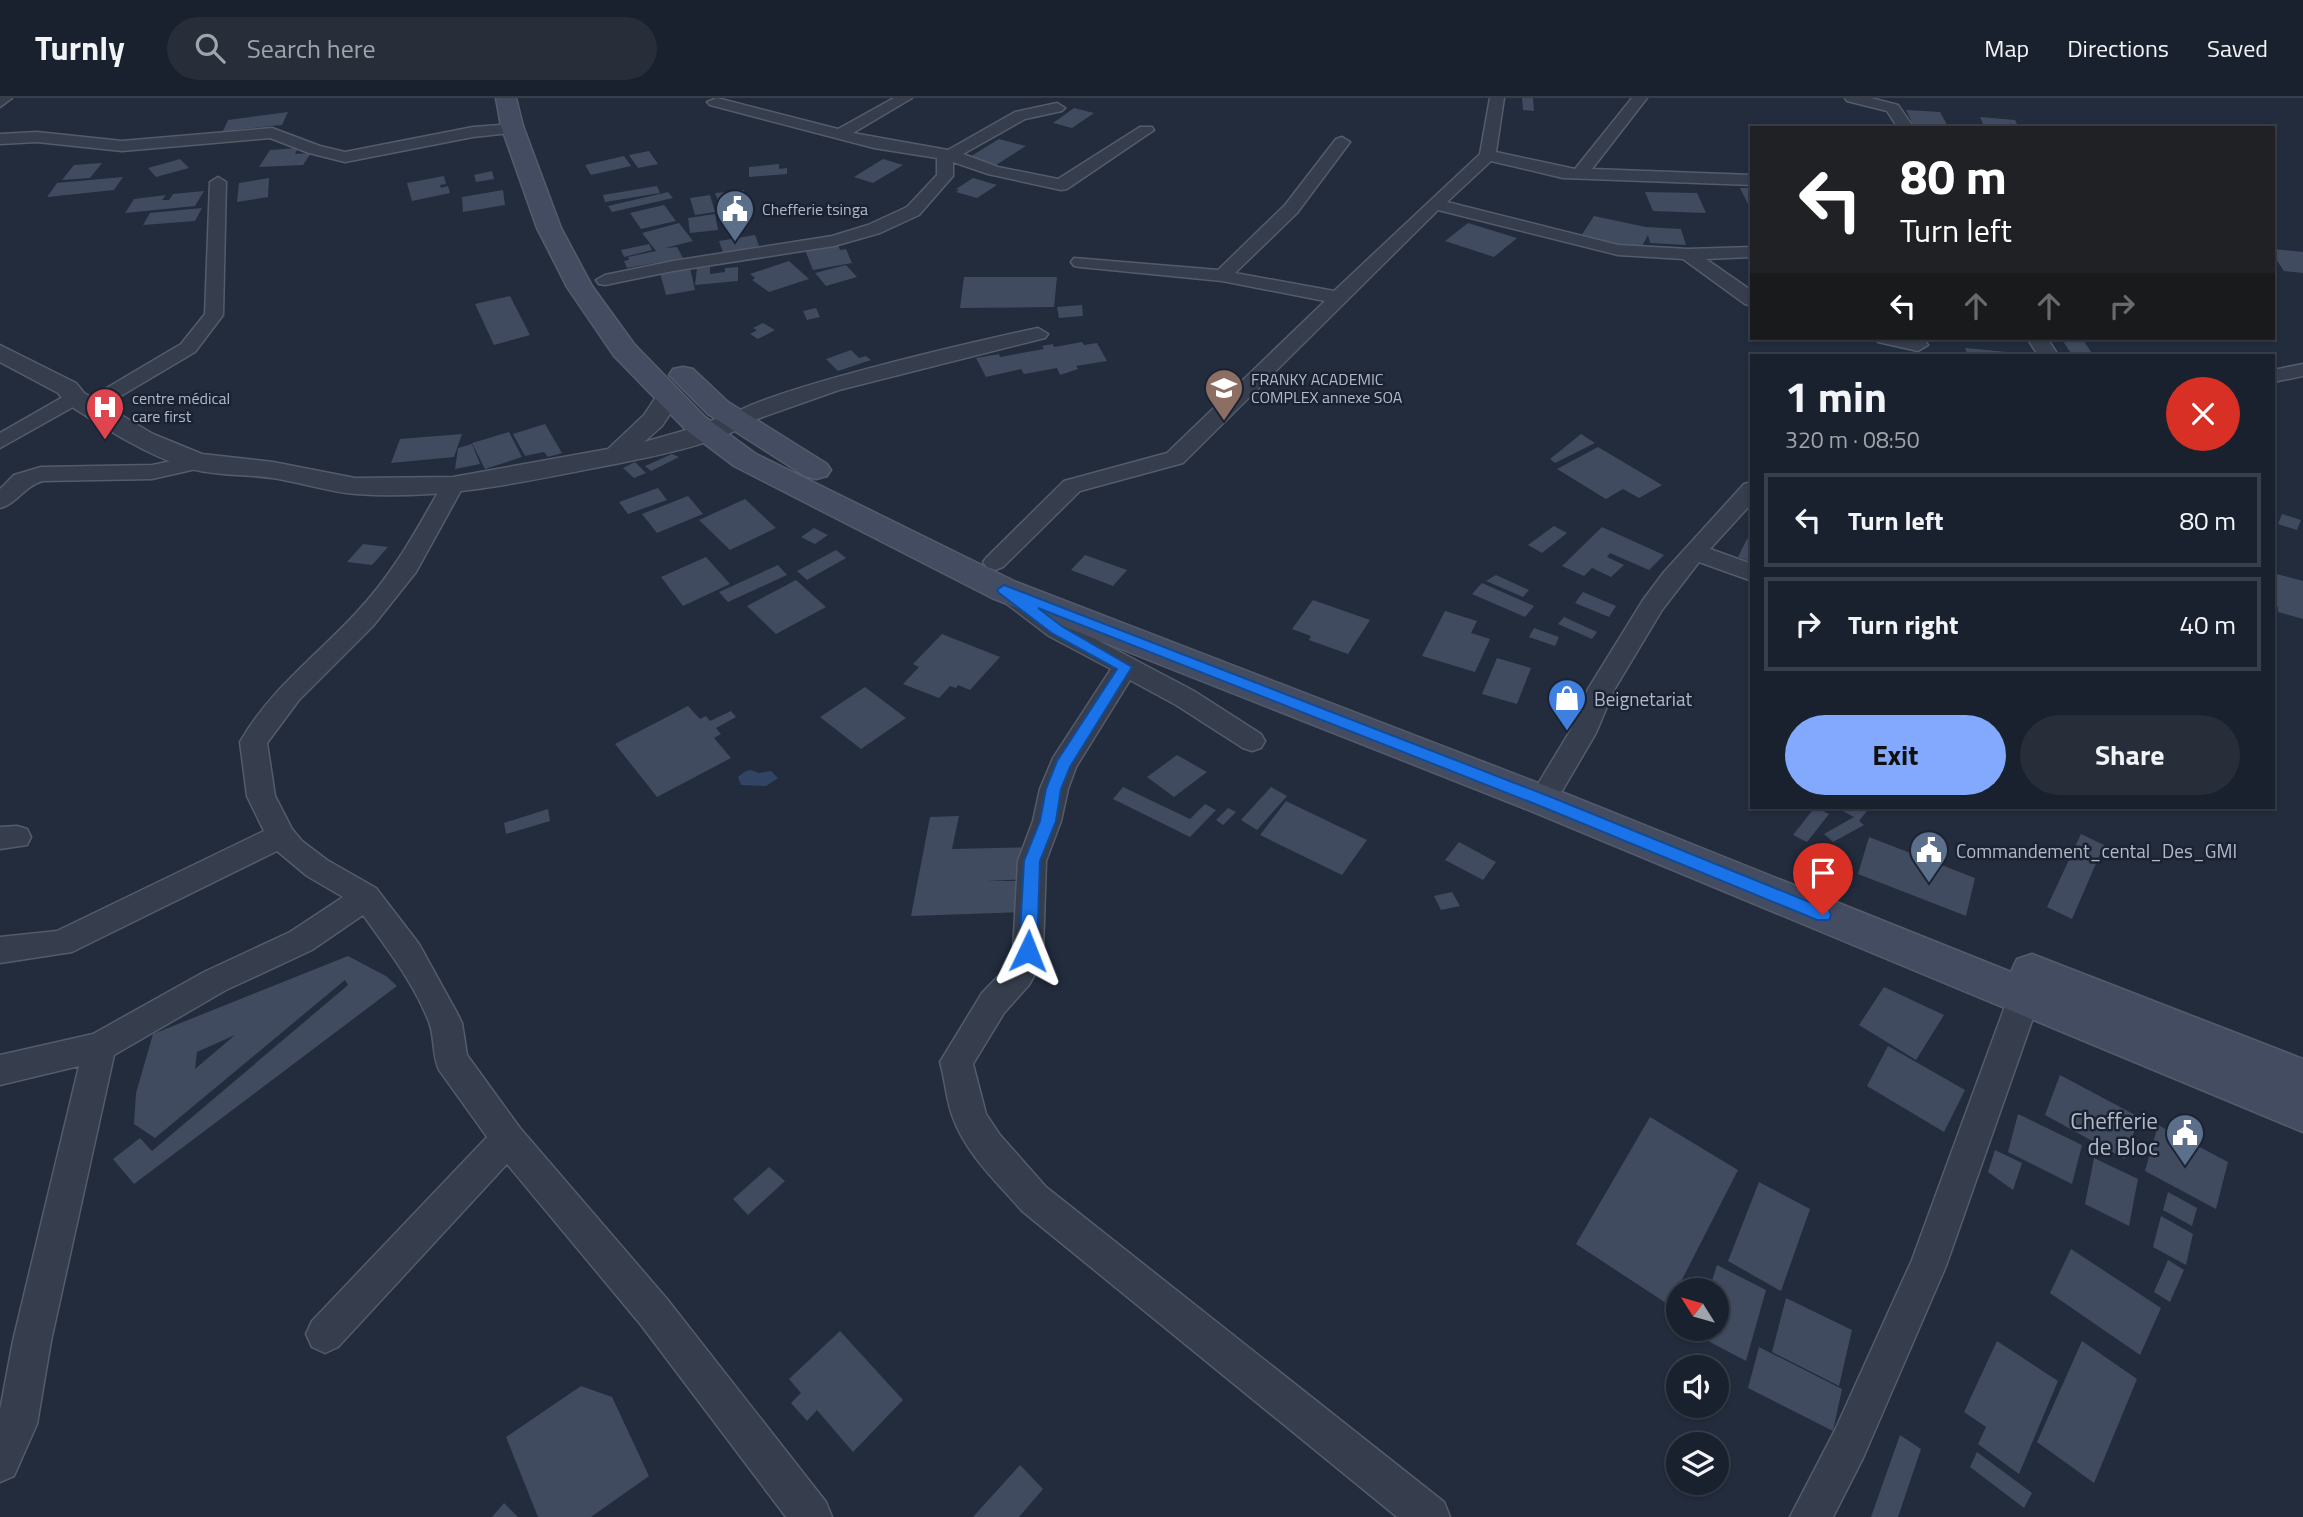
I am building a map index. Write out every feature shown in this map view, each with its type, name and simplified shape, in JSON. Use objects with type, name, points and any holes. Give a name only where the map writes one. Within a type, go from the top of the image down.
[{"type":"main road","points":[[515,108],[558,189]]},
{"type":"main road","points":[[515,108],[549,228],[580,287],[624,350],[669,396],[725,419],[999,576],[1552,783],[2303,1080]]},
{"type":"main road","points":[[575,230],[647,341],[725,419],[741,457],[999,576],[2303,1111]]},
{"type":"street","points":[[0,102],[5,98]]},
{"type":"street","points":[[840,134],[905,98]]},
{"type":"street","points":[[1252,741],[1185,698],[1058,630],[999,576],[1072,486],[1175,458],[1434,204],[1488,155],[1497,98]]},
{"type":"street","points":[[1580,173],[1640,98]]},
{"type":"street","points":[[1852,98],[1893,108],[1905,126]]},
{"type":"street","points":[[715,102],[874,143],[950,155],[994,170],[1061,185],[1146,130]]},
{"type":"street","points":[[0,139],[37,137],[122,146],[272,133],[322,153],[345,156],[473,132],[515,108]]},
{"type":"street","points":[[605,280],[673,266],[834,241],[874,229],[913,211],[945,176],[945,158],[1020,115],[1057,108]]},
{"type":"street","points":[[1222,276],[1291,209],[1342,142]]},
{"type":"street","points":[[1488,155],[1563,173],[1750,180]]},
{"type":"street","points":[[0,442],[188,348],[214,314],[218,182]]},
{"type":"street","points":[[1434,204],[1618,250],[1688,254],[1750,253]]},
{"type":"street","points":[[1688,254],[1750,299]]},
{"type":"street","points":[[1080,262],[1222,276],[1340,298]]},
{"type":"street","points":[[0,352],[67,388],[83,402],[144,440],[197,462],[273,470],[355,485],[453,485],[612,453],[964,349],[1038,334]]},
{"type":"street","points":[[1893,340],[1918,346]]},
{"type":"street","points":[[2275,376],[2303,370]]},
{"type":"street","points":[[612,453],[653,420],[669,396]]},
{"type":"street","points":[[651,449],[725,419]]},
{"type":"street","points":[[612,453],[651,449],[741,457]]},
{"type":"street","points":[[0,501],[22,480],[41,474],[152,472],[197,462]]},
{"type":"street","points":[[453,485],[408,567],[364,620],[290,694],[253,742],[261,796],[281,836],[292,849],[317,868],[366,896],[408,953],[446,1023],[451,1060],[508,1139],[654,1312],[811,1517]]},
{"type":"street","points":[[1552,783],[1583,733],[1601,689],[1620,656],[1672,577],[1750,491]]},
{"type":"street","points":[[1695,552],[1750,572]]},
{"type":"street","points":[[1125,667],[1063,765],[1054,789],[1048,821],[1032,861],[1028,951],[1018,976],[993,1003],[956,1062],[965,1087],[970,1118],[993,1152],[1034,1199],[1429,1517]]},
{"type":"street","points":[[0,950],[61,943],[281,836]]},
{"type":"street","points":[[0,1070],[100,1047],[215,981],[300,941],[365,898]]},
{"type":"street","points":[[1811,1517],[1849,1444],[1928,1266],[2024,998]]},
{"type":"street","points":[[0,1462],[17,1424],[33,1341],[100,1047]]},
{"type":"street","points":[[325,1334],[508,1139]]},
{"type":"water","points":[[751,770],[759,773],[771,771],[778,778],[766,786],[741,785],[738,777]]},
{"type":"building","points":[[1522,98],[1533,98],[1534,111],[1523,110]]},
{"type":"building","points":[[1074,108],[1094,113],[1072,128],[1053,123]]},
{"type":"building","points":[[1906,110],[1940,112],[1948,126],[1914,126]]},
{"type":"building","points":[[288,112],[282,125],[223,131],[228,120]]},
{"type":"building","points":[[1980,117],[2015,120],[2018,126],[1984,126]]},
{"type":"building","points":[[999,139],[1026,146],[996,165],[968,158]]},
{"type":"building","points":[[298,148],[295,154],[311,153],[303,165],[259,167],[270,150]]},
{"type":"building","points":[[649,151],[658,164],[638,168],[629,155]]},
{"type":"building","points":[[624,156],[631,166],[591,175],[585,165]]},
{"type":"building","points":[[180,159],[189,168],[156,177],[148,168]]},
{"type":"building","points":[[883,159],[903,165],[873,183],[854,177]]},
{"type":"building","points":[[102,163],[90,178],[62,180],[74,165]]},
{"type":"building","points":[[779,164],[779,169],[787,168],[787,174],[749,177],[749,167]]},
{"type":"building","points":[[492,171],[494,179],[476,182],[474,175]]},
{"type":"building","points":[[444,176],[446,184],[440,185],[441,188],[448,186],[450,193],[412,201],[407,183]]},
{"type":"building","points":[[123,177],[114,190],[47,197],[57,183]]},
{"type":"building","points":[[269,178],[268,197],[237,202],[239,183]]},
{"type":"building","points":[[973,178],[997,185],[977,198],[956,192],[959,190],[956,189]]},
{"type":"building","points":[[657,186],[660,193],[605,202],[603,195]]},
{"type":"building","points":[[1740,188],[1750,188],[1750,208]]},
{"type":"building","points":[[503,190],[505,205],[463,212],[462,197]]},
{"type":"building","points":[[744,190],[750,206],[722,211],[715,193],[728,192],[729,196],[740,194],[738,191]]},
{"type":"building","points":[[204,191],[195,206],[125,213],[134,199],[166,195],[162,200],[169,200],[173,194]]},
{"type":"building","points":[[668,192],[673,198],[612,212],[608,206]]},
{"type":"building","points":[[1645,192],[1697,193],[1706,213],[1653,211]]},
{"type":"building","points":[[710,195],[715,212],[695,215],[690,198]]},
{"type":"building","points":[[664,205],[676,221],[641,229],[630,213]]},
{"type":"building","points":[[202,208],[195,221],[143,225],[150,213]]},
{"type":"building","points":[[715,214],[718,230],[690,233],[688,218]]},
{"type":"building","points":[[1594,216],[1646,227],[1681,229],[1686,245],[1650,243],[1648,235],[1640,250],[1581,236]]},
{"type":"building","points":[[679,223],[693,241],[665,248],[677,247],[683,258],[627,268],[624,261],[629,260],[628,257],[656,251],[642,233]]},
{"type":"building","points":[[1468,223],[1517,238],[1494,257],[1445,241]]},
{"type":"building","points":[[755,235],[759,246],[723,253],[719,241]]},
{"type":"building","points":[[649,244],[652,250],[624,257],[621,250]]},
{"type":"building","points":[[838,244],[840,250],[846,249],[852,263],[813,270],[805,250]]},
{"type":"building","points":[[2275,249],[2303,252],[2303,273],[2284,271],[2275,258]]},
{"type":"building","points":[[789,261],[809,279],[769,292],[752,280],[755,278],[750,274]]},
{"type":"building","points":[[846,265],[857,277],[826,286],[815,273]]},
{"type":"building","points":[[710,267],[710,274],[725,272],[725,268],[738,267],[738,281],[695,285],[697,268]]},
{"type":"building","points":[[690,268],[695,290],[666,295],[660,273]]},
{"type":"building","points":[[964,277],[1057,277],[1054,307],[960,308]]},
{"type":"building","points":[[510,296],[530,335],[494,345],[475,304]]},
{"type":"building","points":[[1082,305],[1083,316],[1059,318],[1057,307]]},
{"type":"building","points":[[816,308],[820,317],[807,320],[803,311]]},
{"type":"building","points":[[763,323],[775,330],[758,339],[750,334],[757,330],[753,328]]},
{"type":"building","points":[[2062,340],[2083,340],[2092,354],[2071,354]]},
{"type":"building","points":[[1082,342],[1084,345],[1097,343],[1107,361],[1076,366],[1078,369],[1060,375],[1057,368],[1024,374],[1021,369],[986,377],[976,358],[999,354],[1000,357],[1044,349],[1042,346],[1053,344],[1054,347]]},
{"type":"building","points":[[1965,348],[2018,353],[2018,354],[1968,354]]},
{"type":"building","points":[[851,350],[859,358],[866,356],[871,360],[838,371],[826,359]]},
{"type":"building","points":[[545,424],[562,453],[548,457],[544,452],[525,456],[513,434]]},
{"type":"building","points":[[509,432],[522,457],[485,469],[472,443]]},
{"type":"building","points":[[462,434],[454,457],[391,463],[400,439]]},
{"type":"building","points":[[1581,434],[1595,443],[1555,463],[1550,459]]},
{"type":"building","points":[[472,444],[480,464],[455,469],[458,448]]},
{"type":"building","points":[[1598,447],[1662,485],[1639,498],[1623,489],[1606,499],[1557,469]]},
{"type":"building","points":[[672,454],[679,457],[651,471],[645,466]]},
{"type":"building","points":[[635,462],[646,473],[634,478],[623,468]]},
{"type":"building","points":[[658,488],[667,500],[628,514],[619,502]]},
{"type":"building","points":[[688,496],[703,514],[657,533],[642,514]]},
{"type":"building","points":[[745,499],[776,528],[730,550],[699,520]]},
{"type":"building","points":[[2282,514],[2301,520],[2297,530],[2278,524]]},
{"type":"building","points":[[1554,526],[1567,533],[1542,553],[1528,545]]},
{"type":"building","points":[[1602,527],[1664,555],[1649,570],[1610,553],[1607,557],[1624,565],[1611,577],[1592,568],[1584,576],[1562,566]]},
{"type":"building","points":[[814,528],[828,535],[815,544],[801,537]]},
{"type":"building","points":[[1750,538],[1750,561],[1738,557]]},
{"type":"building","points":[[363,544],[388,547],[372,565],[347,562]]},
{"type":"building","points":[[836,550],[846,558],[807,580],[797,571]]},
{"type":"building","points":[[1085,555],[1127,570],[1113,586],[1071,570]]},
{"type":"building","points":[[706,557],[730,584],[683,606],[661,577]]},
{"type":"building","points":[[778,565],[787,575],[728,602],[719,592]]},
{"type":"building","points":[[2275,574],[2303,581],[2303,619],[2278,612],[2278,607],[2275,606]]},
{"type":"building","points":[[1496,575],[1529,590],[1523,597],[1486,581]]},
{"type":"building","points":[[796,580],[826,607],[776,634],[747,606]]},
{"type":"building","points":[[1482,583],[1534,606],[1525,617],[1472,594]]},
{"type":"building","points":[[1583,592],[1616,606],[1609,617],[1575,603]]},
{"type":"building","points":[[1313,600],[1370,620],[1348,654],[1309,640],[1311,636],[1292,629]]},
{"type":"building","points":[[1445,611],[1477,621],[1471,633],[1490,639],[1475,672],[1422,656]]},
{"type":"building","points":[[1564,617],[1597,632],[1592,639],[1558,624]]},
{"type":"building","points":[[1534,628],[1559,637],[1555,646],[1529,637]]},
{"type":"building","points":[[942,634],[1000,657],[970,690],[958,685],[956,688],[950,686],[939,698],[903,684],[919,667],[913,664]]},
{"type":"building","points":[[1497,658],[1531,668],[1517,704],[1482,694]]},
{"type":"building","points":[[865,687],[906,718],[861,749],[820,717]]},
{"type":"building","points":[[688,706],[700,719],[706,716],[710,721],[731,711],[736,717],[716,728],[721,734],[714,738],[731,758],[657,797],[615,744]]},
{"type":"building","points":[[1177,755],[1207,772],[1174,797],[1147,777]]},
{"type":"building","points":[[1123,787],[1190,819],[1205,804],[1216,810],[1190,837],[1113,799]]},
{"type":"building","points":[[1271,787],[1287,796],[1257,830],[1241,820]]},
{"type":"building","points":[[1286,801],[1367,840],[1342,875],[1260,835]]},
{"type":"building","points":[[1228,808],[1236,812],[1223,825],[1216,820]]},
{"type":"building","points":[[548,809],[550,821],[506,834],[504,823]]},
{"type":"building","points":[[1813,809],[1829,814],[1807,842],[1793,835]]},
{"type":"building","points":[[1839,809],[1868,809],[1859,821],[1864,825],[1833,842],[1824,834],[1854,817]]},
{"type":"building","points":[[959,816],[952,849],[1035,847],[1030,879],[987,881],[1023,881],[1022,912],[911,916],[930,817]]},
{"type":"building","points":[[2081,834],[2104,845],[2072,919],[2047,907]]},
{"type":"building","points":[[1869,837],[1975,878],[1966,916],[1858,874]]},
{"type":"building","points":[[1459,842],[1496,862],[1483,880],[1445,860]]},
{"type":"building","points":[[1452,892],[1460,906],[1441,910],[1434,896]]},
{"type":"building","points":[[348,956],[386,976],[397,986],[134,1184],[113,1159],[140,1138],[152,1151],[348,985],[345,980],[155,1138],[134,1124],[136,1093],[153,1034]],"holes":[[[235,1035],[195,1069],[197,1052]]]},
{"type":"building","points":[[1884,987],[1944,1015],[1916,1060],[1859,1025]]},
{"type":"building","points":[[1888,1046],[1965,1090],[1944,1132],[1867,1086]]},
{"type":"building","points":[[2060,1075],[2139,1117],[2125,1159],[2045,1115]]},
{"type":"building","points":[[2018,1114],[2082,1145],[2072,1184],[2008,1152]]},
{"type":"building","points":[[1650,1117],[1738,1170],[1683,1278],[1666,1278],[1666,1303],[1576,1244]]},
{"type":"building","points":[[2158,1125],[2228,1162],[2216,1209],[2145,1171]]},
{"type":"building","points":[[1995,1150],[2022,1163],[2013,1190],[1988,1172]]},
{"type":"building","points":[[2094,1158],[2138,1179],[2129,1226],[2085,1204]]},
{"type":"building","points":[[769,1167],[785,1181],[748,1215],[733,1199]]},
{"type":"building","points":[[1759,1182],[1810,1209],[1781,1291],[1728,1261]]},
{"type":"building","points":[[2168,1192],[2197,1208],[2192,1226],[2163,1210]]},
{"type":"building","points":[[2161,1216],[2193,1234],[2186,1265],[2153,1247]]},
{"type":"building","points":[[2071,1249],[2161,1308],[2140,1355],[2050,1293]]},
{"type":"building","points":[[2168,1260],[2184,1270],[2170,1302],[2154,1292]]},
{"type":"building","points":[[1717,1265],[1766,1290],[1746,1361],[1708,1341],[1729,1341],[1729,1278],[1713,1278]]},
{"type":"building","points":[[1786,1298],[1852,1330],[1839,1386],[1772,1352]]},
{"type":"building","points":[[840,1331],[903,1400],[853,1452],[817,1410],[807,1421],[791,1403],[801,1393],[789,1379]]},
{"type":"building","points":[[1997,1341],[2058,1381],[2019,1474],[1978,1444],[1986,1427],[1964,1412]]},
{"type":"building","points":[[2082,1341],[2137,1379],[2094,1483],[2037,1442]]},
{"type":"building","points":[[1759,1347],[1842,1389],[1833,1431],[1748,1388]]},
{"type":"building","points":[[581,1386],[612,1397],[649,1476],[591,1517],[538,1517],[506,1437]]},
{"type":"building","points":[[1900,1435],[1921,1449],[1898,1517],[1871,1517]]},
{"type":"building","points":[[1977,1452],[2032,1493],[2024,1508],[1970,1467]]},
{"type":"building","points":[[1020,1465],[1043,1489],[1019,1517],[973,1517]]},
{"type":"building","points":[[504,1503],[518,1517],[492,1517]]},
{"type":"place","name":"Chefferie tsinga","points":[[735,243]]},
{"type":"place","name":"FRANKY ACADEMIC COMPLEX annexe SOA","points":[[1224,422]]},
{"type":"place","name":"centre médical care first","points":[[105,441]]},
{"type":"place","name":"Beignetariat","points":[[1567,732]]},
{"type":"place","name":"Commandement_cental_Des_GMI","points":[[1929,884]]},
{"type":"place","name":"Chefferie de Bloc","points":[[2185,1167]]},
{"type":"route","points":[[1028,951],[1032,861],[1048,821],[1054,789],[1063,765],[1125,667],[1058,630],[1004,590],[1545,801],[1823,915]]}]
